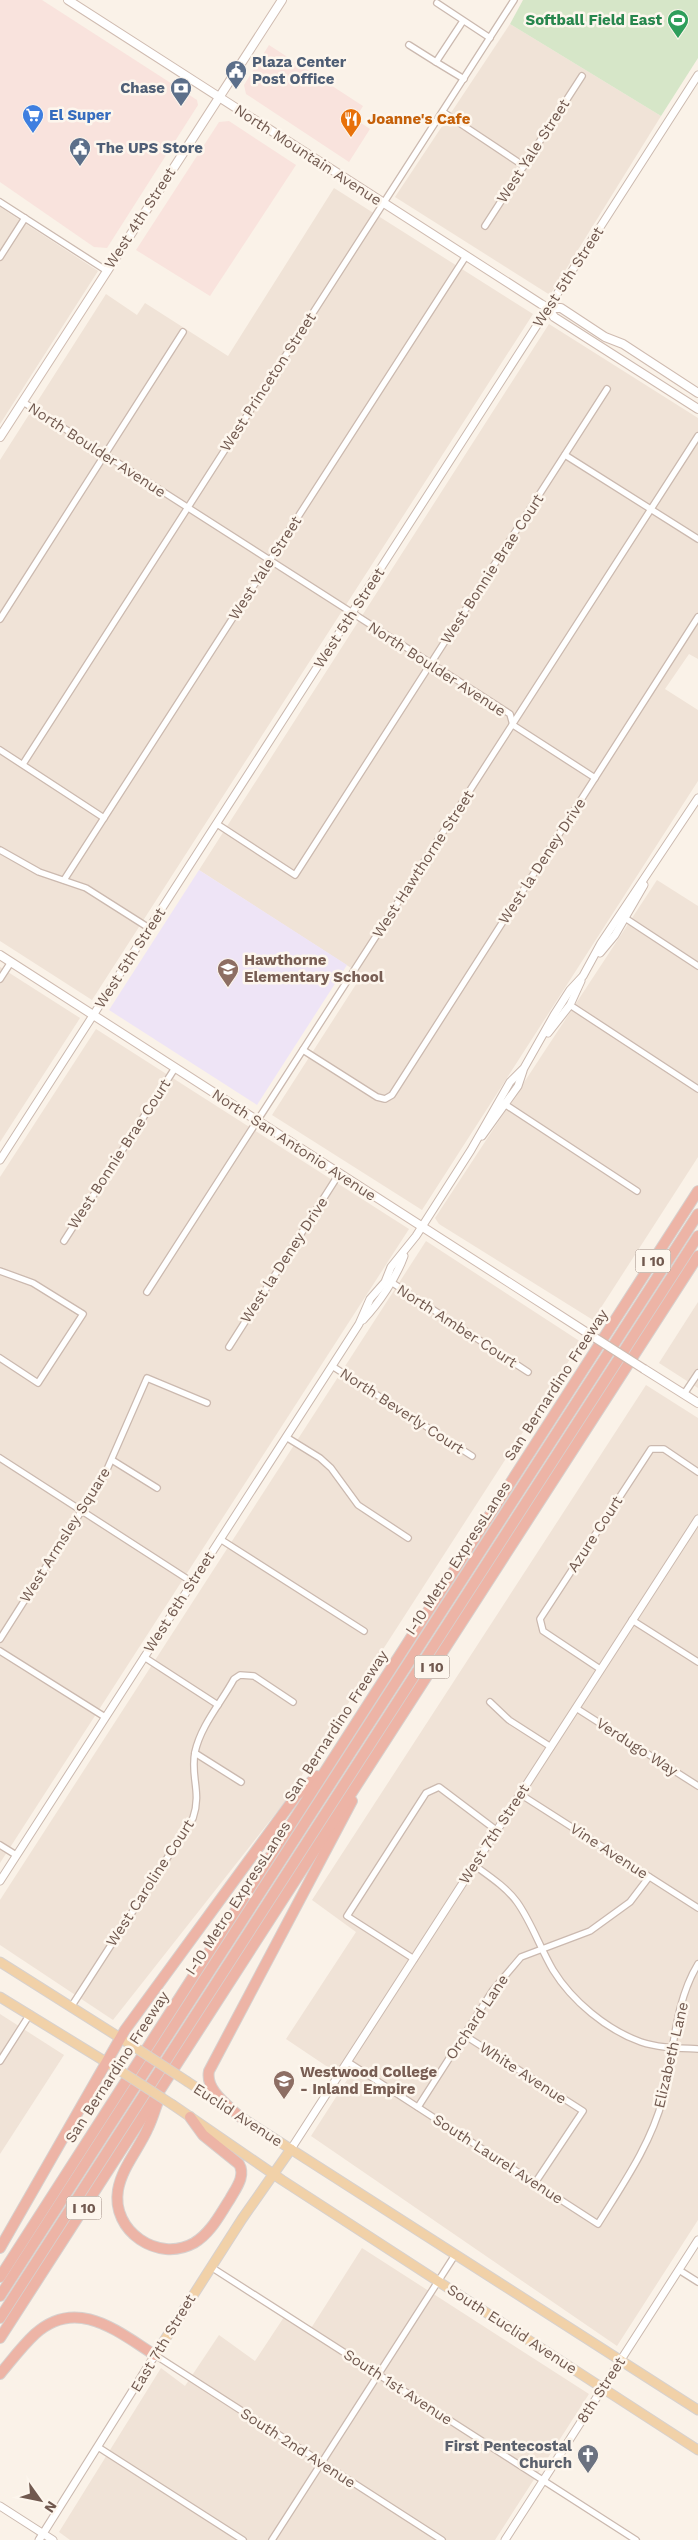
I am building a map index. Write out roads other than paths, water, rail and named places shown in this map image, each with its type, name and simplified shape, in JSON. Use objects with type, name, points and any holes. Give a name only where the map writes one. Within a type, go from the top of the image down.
[{"type":"highway","name":"San Bernardino Freeway","points":[[0,2277],[698,1191]]},
{"type":"highway","name":"I-10 Metro ExpressLanes","points":[[0,2296],[698,1214]]},
{"type":"highway","name":"I-10 Metro ExpressLanes","points":[[0,2318],[698,1236]]},
{"type":"highway","name":"I 10","points":[[0,2338],[698,1256]]},
{"type":"highway","points":[[240,2117],[216,2093],[208,2079],[208,2071],[329,1846],[374,1757]]},
{"type":"highway","points":[[0,2248],[120,2038],[296,1796],[332,1761]]},
{"type":"highway","points":[[166,2078],[148,2129],[126,2168],[117,2191],[118,2207],[122,2220],[135,2236],[150,2245],[174,2249],[189,2245],[202,2238],[211,2228],[240,2180],[241,2170],[239,2164],[203,2135],[190,2117]]},
{"type":"highway","points":[[0,2374],[39,2330],[57,2320],[75,2317],[90,2318],[105,2324],[156,2355]]},
{"type":"main road","name":"North Mountain Avenue","points":[[68,0],[548,308],[554,317],[698,409]]},
{"type":"main road","name":"West 4th Street","points":[[0,438],[282,0]]},
{"type":"main road","name":"North Mountain Avenue","points":[[548,308],[561,308],[605,337],[623,344],[698,394]]},
{"type":"main road","name":"North San Antonio Avenue","points":[[0,955],[698,1403]]},
{"type":"main road","name":"Euclid Avenue","points":[[0,1962],[343,2183]]},
{"type":"main road","name":"Euclid Avenue","points":[[0,1996],[106,2061],[326,2208]]},
{"type":"main road","name":"East 7th Street","points":[[156,2355],[211,2267],[291,2149]]},
{"type":"main road","name":"South Euclid Avenue","points":[[343,2183],[698,2410]]},
{"type":"main road","name":"South Euclid Avenue","points":[[326,2208],[698,2450]]},
{"type":"street","name":"West Princeton Street","points":[[23,764],[514,0]]},
{"type":"street","points":[[437,3],[490,38]]},
{"type":"street","points":[[436,62],[462,21]]},
{"type":"street","points":[[409,45],[464,79]]},
{"type":"street","name":"West 5th Street","points":[[0,1160],[698,75]]},
{"type":"street","name":"West Yale Street","points":[[485,226],[582,76]]},
{"type":"street","points":[[442,112],[524,166]]},
{"type":"street","points":[[0,202],[107,271]]},
{"type":"street","points":[[0,257],[25,218]]},
{"type":"street","name":"West Yale Street","points":[[64,880],[466,256]]},
{"type":"street","points":[[0,619],[183,332]]},
{"type":"street","name":"West Bonnie Brae Court","points":[[217,824],[295,875],[607,389]]},
{"type":"street","name":"North Boulder Avenue","points":[[23,402],[510,714],[513,725],[595,778]]},
{"type":"street","name":"West Hawthorne Street","points":[[147,1292],[698,436]]},
{"type":"street","points":[[565,455],[698,539]]},
{"type":"street","name":"West la Deney Drive","points":[[303,1050],[381,1099],[392,1095],[698,617]]},
{"type":"street","points":[[0,750],[104,818]]},
{"type":"street","name":"West 6th Street","points":[[542,1040],[554,1015],[590,965],[615,935],[623,916],[698,798]]},
{"type":"street","points":[[0,850],[24,866],[86,888],[149,928]]},
{"type":"street","points":[[623,916],[698,966]]},
{"type":"street","points":[[0,979],[11,962]]},
{"type":"street","name":"West 6th Street","points":[[0,1881],[359,1324],[370,1299],[388,1280],[392,1267],[406,1251],[422,1227],[471,1150],[510,1082],[524,1068],[542,1040],[570,1005],[583,976]]},
{"type":"street","points":[[570,1005],[698,1089]]},
{"type":"street","name":"West Bonnie Brae Court","points":[[64,1241],[175,1068]]},
{"type":"street","name":"West 6th Street","points":[[471,1150],[506,1105],[518,1086],[524,1068]]},
{"type":"street","points":[[499,1100],[637,1191]]},
{"type":"street","name":"West la Deney Drive","points":[[229,1347],[340,1174]]},
{"type":"street","points":[[0,1270],[38,1286],[83,1314],[38,1383],[0,1358]]},
{"type":"street","name":"North Amber Court","points":[[388,1280],[528,1372]]},
{"type":"street","name":"North Beverly Court","points":[[332,1366],[472,1456]]},
{"type":"street","points":[[684,1394],[698,1373]]},
{"type":"street","name":"West Armsley Square","points":[[0,1639],[82,1511],[112,1460],[147,1378],[207,1403]]},
{"type":"street","points":[[286,1437],[325,1463],[358,1505],[408,1538]]},
{"type":"street","name":"Azure Court","points":[[600,1670],[542,1631],[540,1619],[651,1448],[664,1449],[698,1472]]},
{"type":"street","points":[[0,1458],[192,1582]]},
{"type":"street","points":[[112,1460],[157,1488]]},
{"type":"street","name":"West 7th Street","points":[[291,2149],[698,1519]]},
{"type":"street","points":[[220,1540],[364,1631]]},
{"type":"street","points":[[632,1620],[698,1662]]},
{"type":"street","points":[[0,1651],[105,1718]]},
{"type":"street","points":[[144,1657],[218,1705]]},
{"type":"street","name":"West Caroline Court","points":[[70,2007],[192,1818],[198,1796],[194,1764],[199,1738],[234,1679],[246,1674],[254,1676],[293,1702]]},
{"type":"street","points":[[490,1702],[509,1720],[551,1747]]},
{"type":"street","name":"Verdugo Way","points":[[576,1708],[698,1786]]},
{"type":"street","points":[[195,1753],[241,1782]]},
{"type":"street","points":[[414,1959],[347,1916],[430,1789],[439,1787],[496,1830]]},
{"type":"street","name":"Vine Avenue","points":[[520,1794],[698,1908]]},
{"type":"street","points":[[0,1845],[16,1856]]},
{"type":"street","points":[[474,1865],[503,1887],[516,1901],[554,1972],[567,1988],[602,2021],[641,2042],[674,2048],[698,2048]]},
{"type":"street","name":"Orchard Lane","points":[[418,2108],[464,2035],[507,1972],[521,1957],[590,1931],[612,1917],[630,1902],[649,1877]]},
{"type":"street","name":"Elizabeth Lane","points":[[598,2224],[635,2166],[650,2136],[663,2099],[682,2001],[698,1964]]},
{"type":"street","points":[[0,2061],[30,2014]]},
{"type":"street","name":"White Avenue","points":[[464,2035],[583,2111],[535,2183]]},
{"type":"street","name":"South Laurel Avenue","points":[[348,2062],[598,2224]]},
{"type":"street","name":"8th Street","points":[[505,2540],[698,2240]]},
{"type":"street","points":[[272,2540],[455,2255]]},
{"type":"street","name":"South 1st Avenue","points":[[211,2267],[636,2540]]},
{"type":"street","points":[[679,2270],[698,2282]]},
{"type":"street","name":"East 7th Street","points":[[41,2537],[156,2355]]},
{"type":"street","name":"South 2nd Avenue","points":[[156,2355],[442,2540]]},
{"type":"street","points":[[98,2447],[242,2540]]},
{"type":"street","points":[[0,2506],[41,2537],[53,2540]]},
{"type":"place","name":"Softball Field East","points":[[678,39]]},
{"type":"place","name":"Plaza Center Post Office","points":[[236,90]]},
{"type":"place","name":"Chase","points":[[181,107]]},
{"type":"place","name":"El Super","points":[[33,134]]},
{"type":"place","name":"Joanne's Cafe","points":[[351,138]]},
{"type":"place","name":"The UPS Store","points":[[80,167]]},
{"type":"place","name":"Hawthorne Elementary School","points":[[228,988]]},
{"type":"place","name":"Westwood College - Inland Empire","points":[[284,2100]]},
{"type":"place","name":"First Pentecostal Church","points":[[588,2474]]}]
